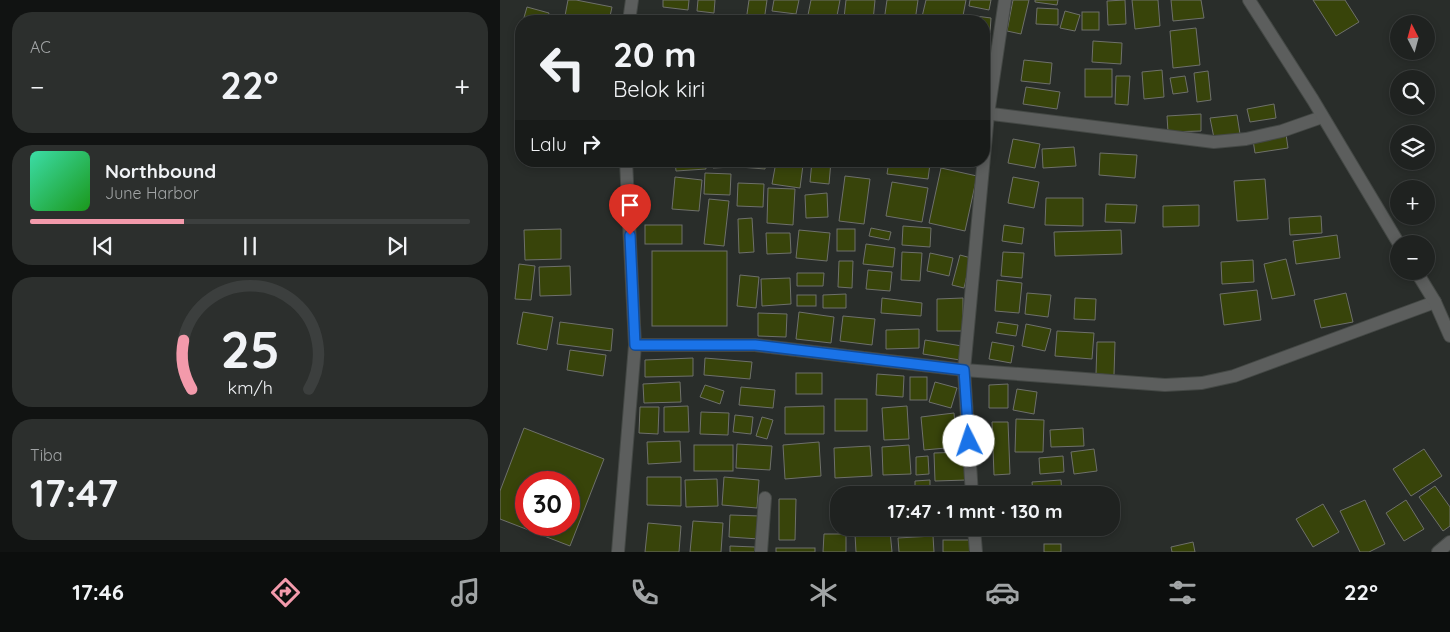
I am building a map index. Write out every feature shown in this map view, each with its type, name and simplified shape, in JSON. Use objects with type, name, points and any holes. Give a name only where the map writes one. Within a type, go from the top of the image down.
[{"type":"street","points":[[630,15],[632,0]]},
{"type":"street","points":[[990,89],[1005,0]]},
{"type":"street","points":[[1249,0],[1313,100],[1394,235]]},
{"type":"street","points":[[990,114],[1214,142],[1246,139],[1282,131],[1322,117]]},
{"type":"street","points":[[618,552],[635,345],[626,167]]},
{"type":"street","points":[[971,486],[964,370],[981,167]]},
{"type":"street","points":[[1422,280],[1435,302],[1450,336]]},
{"type":"street","points":[[635,345],[755,345],[964,370],[1166,385],[1202,383],[1234,376],[1435,302]]},
{"type":"street","points":[[761,552],[765,498]]},
{"type":"street","points":[[975,536],[976,552]]},
{"type":"street","points":[[1438,552],[1450,542]]},
{"type":"building","points":[[568,0],[612,7],[610,15],[565,15]]},
{"type":"building","points":[[663,0],[689,0],[688,10],[663,7]]},
{"type":"building","points":[[698,0],[715,0],[714,13],[697,11]]},
{"type":"building","points":[[749,0],[767,0],[765,15],[747,15]]},
{"type":"building","points":[[774,0],[799,0],[796,14],[772,11]]},
{"type":"building","points":[[811,0],[840,0],[837,15],[808,15]]},
{"type":"building","points":[[846,0],[875,0],[874,15],[844,15]]},
{"type":"building","points":[[887,0],[918,0],[916,15],[885,15]]},
{"type":"building","points":[[926,0],[966,0],[963,15],[922,15]]},
{"type":"building","points":[[970,0],[991,0],[989,10],[969,6]]},
{"type":"building","points":[[1013,0],[1029,0],[1021,34],[1007,31]]},
{"type":"building","points":[[1035,0],[1058,0],[1057,5],[1035,2]]},
{"type":"building","points":[[1125,0],[1126,24],[1108,25],[1107,1]]},
{"type":"building","points":[[1132,0],[1158,0],[1160,26],[1135,29]]},
{"type":"building","points":[[1171,0],[1201,0],[1204,18],[1173,21]]},
{"type":"building","points":[[1313,0],[1345,0],[1359,22],[1336,36]]},
{"type":"building","points":[[527,7],[549,13],[548,15],[525,15]]},
{"type":"building","points":[[1037,8],[1058,9],[1058,25],[1036,24]]},
{"type":"building","points":[[1065,11],[1080,15],[1075,31],[1060,28]]},
{"type":"building","points":[[1082,12],[1099,12],[1099,30],[1082,30]]},
{"type":"building","points":[[1196,28],[1200,65],[1173,68],[1170,31]]},
{"type":"building","points":[[1093,41],[1122,43],[1121,64],[1092,62]]},
{"type":"building","points":[[990,48],[992,48],[990,67]]},
{"type":"building","points":[[1024,60],[1052,63],[1050,84],[1021,81]]},
{"type":"building","points":[[1085,69],[1112,69],[1112,97],[1085,97]]},
{"type":"building","points":[[1162,70],[1164,97],[1144,99],[1142,72]]},
{"type":"building","points":[[1208,71],[1211,100],[1197,102],[1194,73]]},
{"type":"building","points":[[1116,76],[1130,76],[1128,105],[1115,104]]},
{"type":"building","points":[[1185,76],[1188,92],[1173,94],[1170,78]]},
{"type":"building","points":[[1026,87],[1060,92],[1057,109],[1023,104]]},
{"type":"building","points":[[1274,104],[1276,118],[1250,122],[1247,109]]},
{"type":"building","points":[[1201,114],[1201,131],[1168,132],[1167,116]]},
{"type":"building","points":[[1237,115],[1240,134],[1214,138],[1210,118]]},
{"type":"building","points":[[1286,134],[1288,148],[1255,153],[1253,140]]},
{"type":"building","points":[[1013,139],[1040,144],[1035,168],[1008,163]]},
{"type":"building","points":[[1074,147],[1076,166],[1043,168],[1042,149]]},
{"type":"building","points":[[1100,153],[1137,155],[1135,178],[1099,175]]},
{"type":"building","points":[[676,167],[706,167],[706,169],[676,171]]},
{"type":"building","points":[[740,167],[765,167],[765,169]]},
{"type":"building","points":[[775,167],[803,167],[800,188],[772,184]]},
{"type":"building","points":[[811,167],[830,167],[829,184],[810,182]]},
{"type":"building","points":[[888,167],[930,167],[928,179],[887,174]]},
{"type":"building","points":[[941,168],[977,176],[965,231],[929,223]]},
{"type":"building","points":[[705,173],[731,174],[730,195],[704,194]]},
{"type":"building","points":[[845,176],[870,179],[864,224],[839,221]]},
{"type":"building","points":[[675,177],[702,180],[699,211],[672,209]]},
{"type":"building","points":[[1013,177],[1039,182],[1034,208],[1008,203]]},
{"type":"building","points":[[1265,179],[1268,219],[1237,221],[1234,181]]},
{"type":"building","points":[[892,182],[928,188],[922,222],[886,216]]},
{"type":"building","points":[[738,183],[764,184],[763,207],[737,206]]},
{"type":"building","points":[[768,188],[795,189],[793,225],[767,223]]},
{"type":"building","points":[[827,193],[828,217],[806,218],[805,195]]},
{"type":"building","points":[[1046,198],[1083,198],[1083,226],[1045,225]]},
{"type":"building","points":[[709,199],[729,201],[724,246],[704,244]]},
{"type":"building","points":[[1106,204],[1137,205],[1135,223],[1105,222]]},
{"type":"building","points":[[1199,205],[1199,226],[1163,227],[1163,206]]},
{"type":"building","points":[[1321,216],[1322,233],[1290,235],[1289,218]]},
{"type":"building","points":[[752,218],[754,252],[739,253],[738,219]]},
{"type":"building","points":[[645,225],[682,225],[682,244],[645,244]]},
{"type":"building","points":[[1004,225],[1024,228],[1022,244],[1002,241]]},
{"type":"building","points":[[903,226],[931,228],[930,247],[902,245]]},
{"type":"building","points":[[871,228],[891,232],[889,240],[869,236]]},
{"type":"building","points":[[561,229],[561,259],[525,260],[524,230]]},
{"type":"building","points":[[837,229],[855,229],[855,251],[837,251]]},
{"type":"building","points":[[799,230],[830,233],[827,261],[796,258]]},
{"type":"building","points":[[1121,230],[1122,254],[1055,256],[1054,232]]},
{"type":"building","points":[[766,233],[790,233],[791,253],[767,254]]},
{"type":"building","points":[[1337,235],[1340,258],[1296,264],[1293,241]]},
{"type":"building","points":[[866,244],[895,248],[893,267],[863,264]]},
{"type":"building","points":[[652,251],[727,251],[727,326],[652,326]]},
{"type":"building","points":[[902,252],[922,253],[920,281],[901,280]]},
{"type":"building","points":[[1003,252],[1024,253],[1022,278],[1001,276]]},
{"type":"building","points":[[930,253],[953,258],[949,276],[927,271]]},
{"type":"building","points":[[960,255],[971,258],[964,288],[952,285]]},
{"type":"building","points":[[1286,259],[1295,295],[1272,299],[1264,264]]},
{"type":"building","points":[[1253,260],[1254,282],[1222,284],[1221,262]]},
{"type":"building","points":[[839,261],[853,261],[852,288],[838,287]]},
{"type":"building","points":[[519,264],[535,266],[531,300],[515,299]]},
{"type":"building","points":[[570,266],[571,295],[540,296],[539,267]]},
{"type":"building","points":[[868,270],[892,272],[890,291],[866,289]]},
{"type":"building","points":[[797,273],[824,273],[823,286],[797,286]]},
{"type":"building","points":[[740,275],[759,277],[756,308],[737,306]]},
{"type":"building","points":[[790,278],[791,304],[762,306],[761,279]]},
{"type":"building","points":[[997,280],[1022,283],[1019,313],[995,311]]},
{"type":"building","points":[[1257,290],[1261,320],[1224,325],[1220,294]]},
{"type":"building","points":[[1027,293],[1051,295],[1048,317],[1025,314]]},
{"type":"building","points":[[1346,293],[1353,322],[1321,328],[1314,300]]},
{"type":"building","points":[[846,294],[846,308],[823,308],[823,295]]},
{"type":"building","points":[[797,295],[816,295],[816,306],[797,306]]},
{"type":"building","points":[[882,298],[922,303],[921,316],[881,313]]},
{"type":"building","points":[[963,298],[963,331],[937,331],[937,299]]},
{"type":"building","points":[[1075,298],[1096,299],[1095,320],[1074,319]]},
{"type":"building","points":[[523,312],[553,317],[547,350],[517,344]]},
{"type":"building","points":[[799,312],[834,317],[831,343],[796,339]]},
{"type":"building","points":[[758,313],[787,314],[786,337],[758,336]]},
{"type":"building","points":[[843,316],[875,319],[872,345],[840,341]]},
{"type":"building","points":[[560,322],[613,329],[611,351],[557,344]]},
{"type":"building","points":[[998,322],[1018,325],[1016,336],[996,333]]},
{"type":"building","points":[[1026,324],[1051,329],[1045,351],[1022,346]]},
{"type":"building","points":[[919,329],[919,348],[886,349],[886,330]]},
{"type":"building","points":[[1057,331],[1094,333],[1092,359],[1055,356]]},
{"type":"building","points":[[925,340],[962,346],[960,360],[923,354]]},
{"type":"building","points":[[992,342],[1014,346],[1011,363],[989,359]]},
{"type":"building","points":[[1097,342],[1115,342],[1114,375],[1096,374]]},
{"type":"building","points":[[570,350],[606,355],[603,376],[567,370]]},
{"type":"building","points":[[693,358],[693,376],[645,377],[645,360]]},
{"type":"building","points":[[705,358],[752,362],[750,379],[704,375]]},
{"type":"building","points":[[796,373],[822,373],[822,394],[796,394]]},
{"type":"building","points":[[877,374],[904,376],[903,397],[876,395]]},
{"type":"building","points":[[910,377],[927,377],[927,400],[910,400]]},
{"type":"building","points":[[680,382],[681,402],[644,403],[643,384]]},
{"type":"building","points":[[935,382],[957,388],[951,408],[929,402]]},
{"type":"building","points":[[1008,384],[1008,408],[989,408],[989,385]]},
{"type":"building","points":[[705,385],[724,391],[720,404],[700,397]]},
{"type":"building","points":[[741,387],[775,390],[773,408],[739,405]]},
{"type":"building","points":[[1017,389],[1037,392],[1034,414],[1013,410]]},
{"type":"building","points":[[835,399],[867,399],[867,431],[835,431]]},
{"type":"building","points":[[688,406],[689,432],[664,432],[664,407]]},
{"type":"building","points":[[824,406],[824,434],[785,434],[785,407]]},
{"type":"building","points":[[907,406],[909,439],[884,440],[882,408]]},
{"type":"building","points":[[640,407],[659,407],[658,434],[639,433]]},
{"type":"building","points":[[701,412],[729,413],[728,435],[700,434]]},
{"type":"building","points":[[954,413],[957,447],[924,450],[921,417]]},
{"type":"building","points":[[735,415],[753,417],[751,434],[733,432]]},
{"type":"building","points":[[762,417],[773,420],[767,439],[756,436]]},
{"type":"building","points":[[1016,419],[1044,420],[1043,452],[1015,452]]},
{"type":"building","points":[[992,422],[1008,422],[1010,474],[994,475]]},
{"type":"building","points":[[524,428],[604,459],[580,520],[580,471],[515,471],[515,525],[500,519],[500,491]]},
{"type":"building","points":[[1083,428],[1084,446],[1051,447],[1050,430]]},
{"type":"building","points":[[680,441],[681,462],[648,464],[647,442]]},
{"type":"building","points":[[819,442],[821,476],[785,479],[783,445]]},
{"type":"building","points":[[737,444],[772,446],[770,470],[736,468]]},
{"type":"building","points":[[694,445],[733,445],[733,471],[694,471]]},
{"type":"building","points":[[909,445],[911,474],[883,475],[882,447]]},
{"type":"building","points":[[870,446],[872,476],[835,478],[834,448]]},
{"type":"building","points":[[1094,449],[1097,471],[1074,474],[1071,452]]},
{"type":"building","points":[[1424,449],[1442,476],[1411,496],[1393,469]]},
{"type":"building","points":[[967,452],[967,480],[935,481],[934,453]]},
{"type":"building","points":[[928,456],[929,474],[916,475],[916,457]]},
{"type":"building","points":[[1063,456],[1064,472],[1040,474],[1039,458]]},
{"type":"building","points":[[647,477],[681,477],[681,506],[647,505]]},
{"type":"building","points":[[724,477],[759,480],[757,508],[722,505]]},
{"type":"building","points":[[717,479],[718,506],[686,507],[685,480]]},
{"type":"building","points":[[930,480],[930,486],[915,486],[915,481]]},
{"type":"building","points":[[1061,480],[1061,486],[1032,486],[1032,482]]},
{"type":"building","points":[[1435,486],[1450,507],[1450,526],[1443,531],[1419,497]]},
{"type":"building","points":[[779,499],[796,499],[795,540],[779,540]]},
{"type":"building","points":[[1365,500],[1385,544],[1369,552],[1360,552],[1340,511]]},
{"type":"building","points":[[1406,500],[1424,529],[1404,541],[1386,513]]},
{"type":"building","points":[[1323,504],[1339,532],[1313,547],[1296,519]]},
{"type":"building","points":[[730,515],[760,516],[759,539],[729,537]]},
{"type":"building","points":[[693,521],[723,523],[721,552],[690,552]]},
{"type":"building","points":[[648,523],[681,526],[679,552],[645,552]]},
{"type":"building","points":[[824,534],[846,536],[846,552],[823,552]]},
{"type":"building","points":[[544,536],[574,536],[570,546]]},
{"type":"building","points":[[855,536],[890,536],[892,552],[856,552]]},
{"type":"building","points":[[933,536],[934,552],[899,552],[898,538]]},
{"type":"building","points":[[943,540],[972,540],[972,552],[943,552]]},
{"type":"building","points":[[1193,542],[1195,552],[1172,552],[1171,547]]},
{"type":"building","points":[[1044,544],[1061,544],[1061,552],[1044,552]]},
{"type":"building","points":[[730,546],[755,547],[755,552],[730,552]]},
{"type":"building","points":[[776,548],[815,548],[815,552],[776,552]]},
{"type":"route","points":[[630,235],[635,345],[755,345],[964,370],[969,441]]}]
